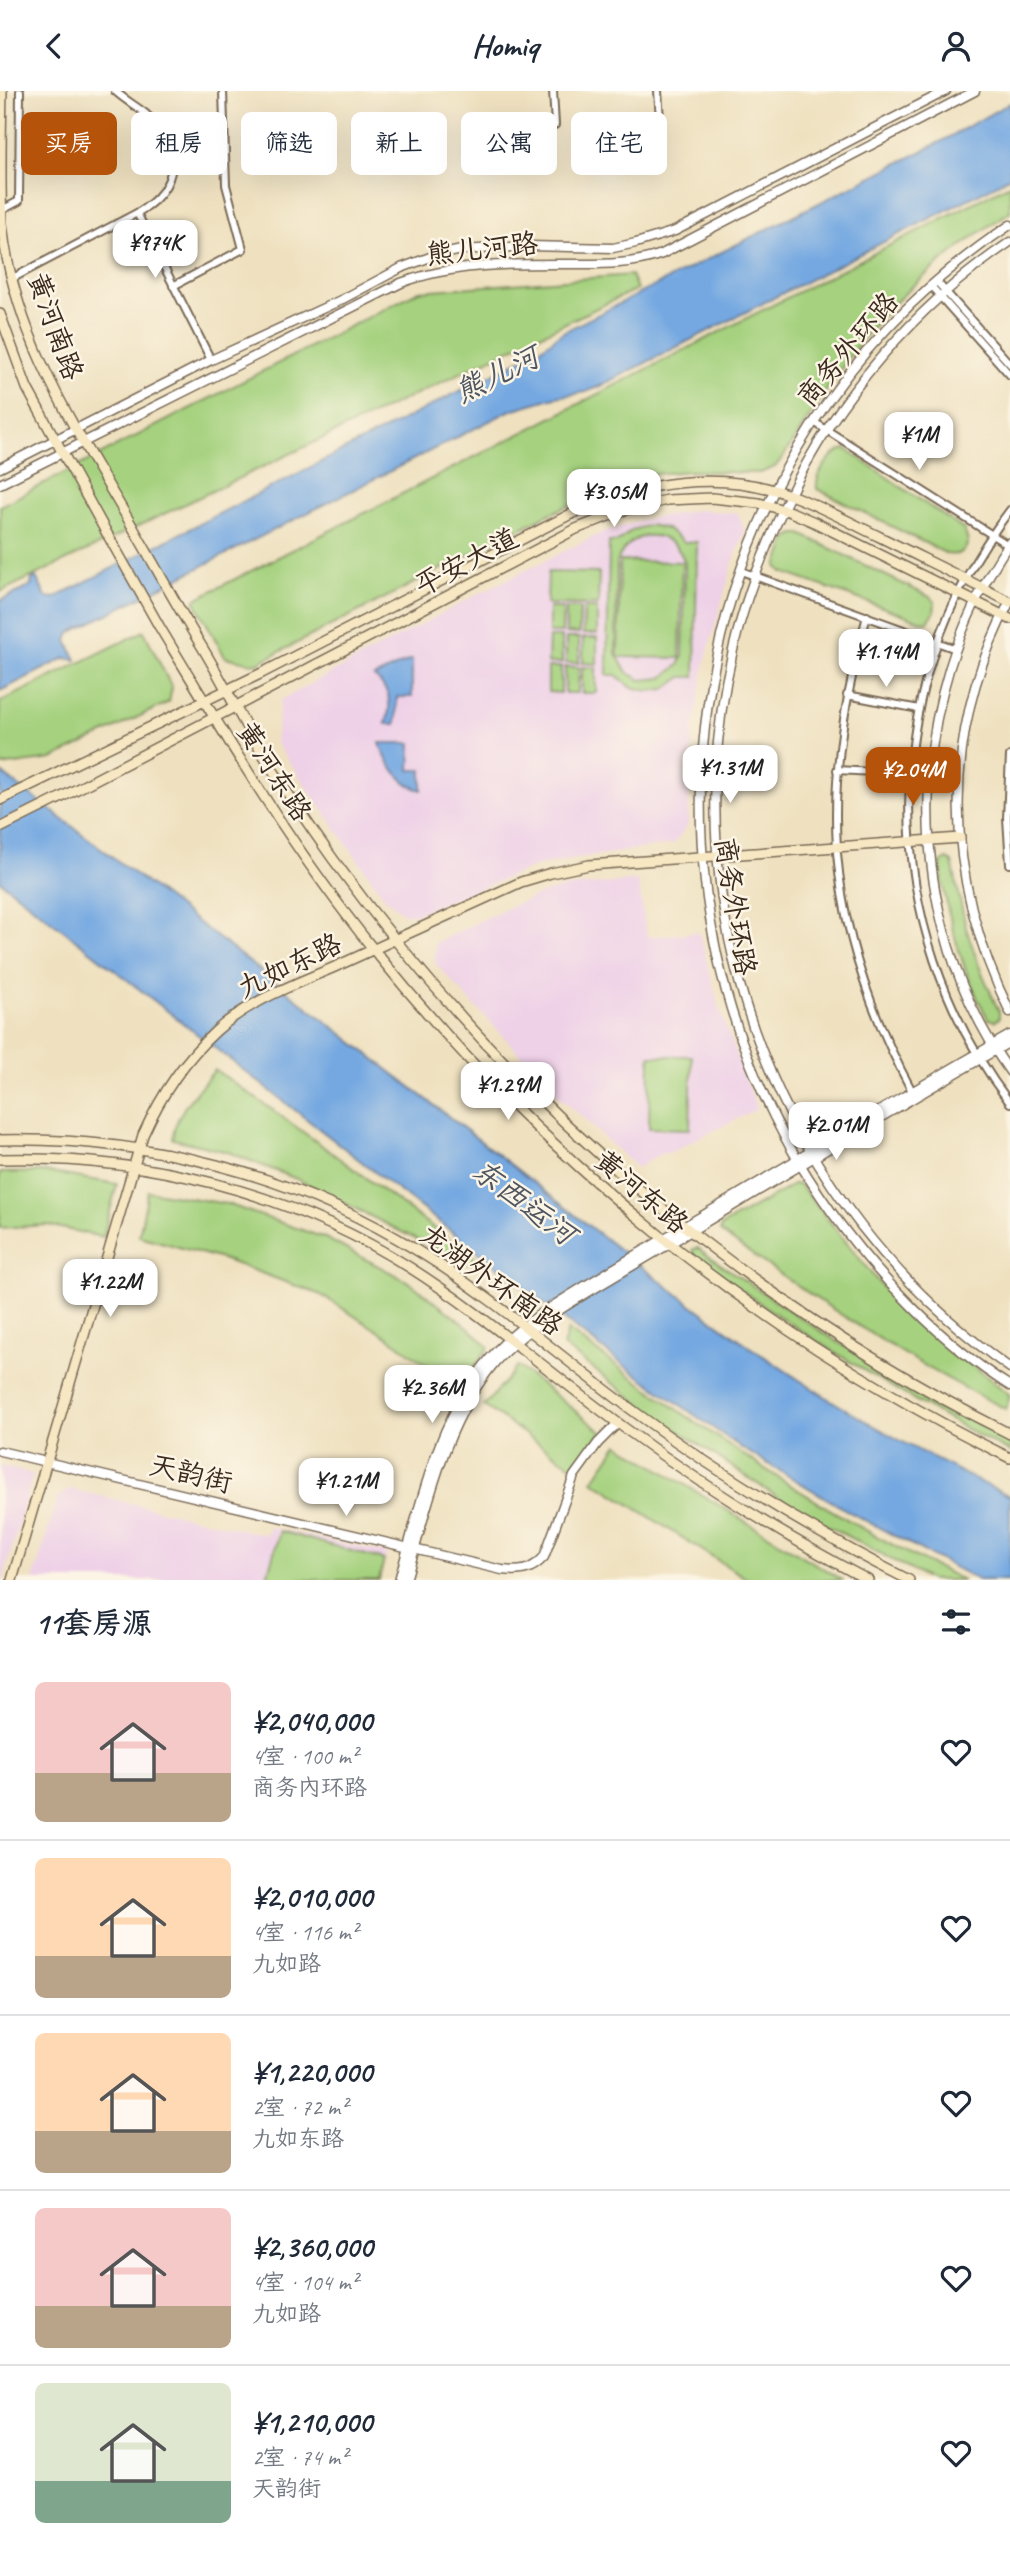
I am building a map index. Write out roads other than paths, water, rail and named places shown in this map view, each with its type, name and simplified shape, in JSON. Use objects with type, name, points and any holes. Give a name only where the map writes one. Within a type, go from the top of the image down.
[{"type":"main road","name":"黄河南路","points":[[2,91],[1,211],[13,278],[41,362],[127,517]]},
{"type":"main road","name":"黄河南路","points":[[0,314],[27,388],[105,530]]},
{"type":"main road","name":"平安大道","points":[[0,800],[227,690],[569,515],[617,495],[665,484],[738,483],[790,495],[1010,602]]},
{"type":"main road","name":"平安大道","points":[[0,828],[576,529],[646,504],[689,498],[736,499],[783,510],[814,522],[1006,618]]},
{"type":"main road","name":"黄河东路","points":[[127,517],[236,707],[321,842],[396,942],[470,1027],[552,1112],[619,1173],[743,1272],[815,1323],[914,1383],[1010,1434]]},
{"type":"main road","name":"黄河东路","points":[[105,530],[204,701],[302,855],[375,952],[453,1042],[536,1129],[604,1191],[720,1283],[804,1342],[923,1413],[1010,1458]]},
{"type":"main road","name":"九如东路","points":[[12,1580],[141,1149],[179,1081],[198,1054],[220,1035],[299,985],[523,888],[553,878],[590,871],[702,860],[960,841]]},
{"type":"main road","name":"龙湖外环南路","points":[[0,1140],[71,1141],[141,1149],[192,1159],[254,1176],[353,1215],[417,1250],[447,1270],[638,1415],[715,1467],[832,1539],[909,1580]]},
{"type":"main road","name":"龙湖外环南路","points":[[0,1159],[70,1160],[135,1167],[188,1177],[284,1206],[337,1228],[407,1266],[618,1423],[768,1524],[867,1580]]},
{"type":"main road","name":"九如东路","points":[[18,1580],[49,1463]]},
{"type":"street","points":[[1,211],[19,201],[20,91]]},
{"type":"street","points":[[115,91],[143,112]]},
{"type":"street","points":[[223,91],[224,112]]},
{"type":"street","points":[[553,91],[554,112]]},
{"type":"street","points":[[658,91],[660,112]]},
{"type":"street","name":"熊儿河路","points":[[0,468],[211,360],[341,300],[401,268],[463,250],[529,246],[613,248],[676,231],[946,91]]},
{"type":"street","name":"熊儿河路","points":[[0,484],[346,308],[401,283],[441,272],[488,266],[619,264],[662,254],[975,91]]},
{"type":"street","points":[[13,278],[153,203],[166,188],[169,175]]},
{"type":"street","points":[[173,286],[243,249],[226,175]]},
{"type":"street","points":[[137,213],[211,360]]},
{"type":"street","name":"商务外环路","points":[[1010,225],[934,284],[879,338],[814,422],[776,491],[741,571],[719,646],[706,716],[701,789],[702,860],[708,916],[730,1010],[757,1081],[798,1163],[848,1235],[899,1293],[960,1348],[1010,1386]]},
{"type":"street","name":"商务外环路","points":[[1010,242],[943,295],[890,348],[826,430],[790,495],[754,576],[733,649],[720,718],[715,798],[717,859],[727,933],[745,1006],[771,1075],[811,1156],[860,1225],[904,1276],[955,1324],[1010,1368]]},
{"type":"street","points":[[934,284],[1010,375]]},
{"type":"street","points":[[943,295],[1010,364]]},
{"type":"street","points":[[341,300],[346,308]]},
{"type":"street","points":[[814,422],[1009,543],[975,602],[943,687],[930,759],[929,844],[937,900],[949,949],[968,998],[1010,1072]]},
{"type":"street","points":[[1010,510],[992,534],[965,580],[938,642],[919,709],[910,774],[910,845],[918,904],[931,954],[951,1006],[978,1057],[1010,1103]]},
{"type":"street","points":[[741,571],[956,649]]},
{"type":"street","points":[[1010,602],[1006,618],[979,675],[960,772],[960,841],[967,895],[990,970],[1010,1012]]},
{"type":"street","points":[[867,617],[847,695],[836,770],[837,851],[849,930],[866,992],[912,1091]]},
{"type":"street","points":[[847,695],[919,709]]},
{"type":"street","points":[[1010,755],[1007,818],[1010,864]]},
{"type":"street","points":[[836,770],[910,774]]},
{"type":"street","points":[[406,1580],[435,1457],[449,1422],[492,1356],[542,1316],[978,1057],[1010,1035]]},
{"type":"street","points":[[994,1047],[1010,1042]]},
{"type":"street","points":[[811,1156],[912,1091],[978,1057]]},
{"type":"street","name":"天韵街","points":[[0,1451],[510,1571],[528,1570],[536,1566],[549,1548],[574,1476],[598,1443],[618,1423]]},
{"type":"street","points":[[399,1580],[412,1548]]},
{"type":"water","name":"熊儿河","points":[[1010,103],[1010,176],[996,185],[598,387],[511,410],[70,633],[67,641],[76,660],[65,658],[0,691],[0,601],[31,586],[32,579],[36,577],[46,597],[54,598],[536,352],[563,332],[942,141]]},
{"type":"water","points":[[410,660],[412,697],[397,697],[396,724],[386,724],[389,698],[384,687],[374,677]]},
{"type":"water","points":[[380,743],[411,743],[410,770],[422,770],[422,790],[415,788],[395,772]]},
{"type":"water","name":"东西运河","points":[[0,772],[706,1315],[855,1415],[921,1452],[1010,1496],[1010,1580],[978,1580],[851,1513],[743,1449],[622,1364],[0,881]]}]
